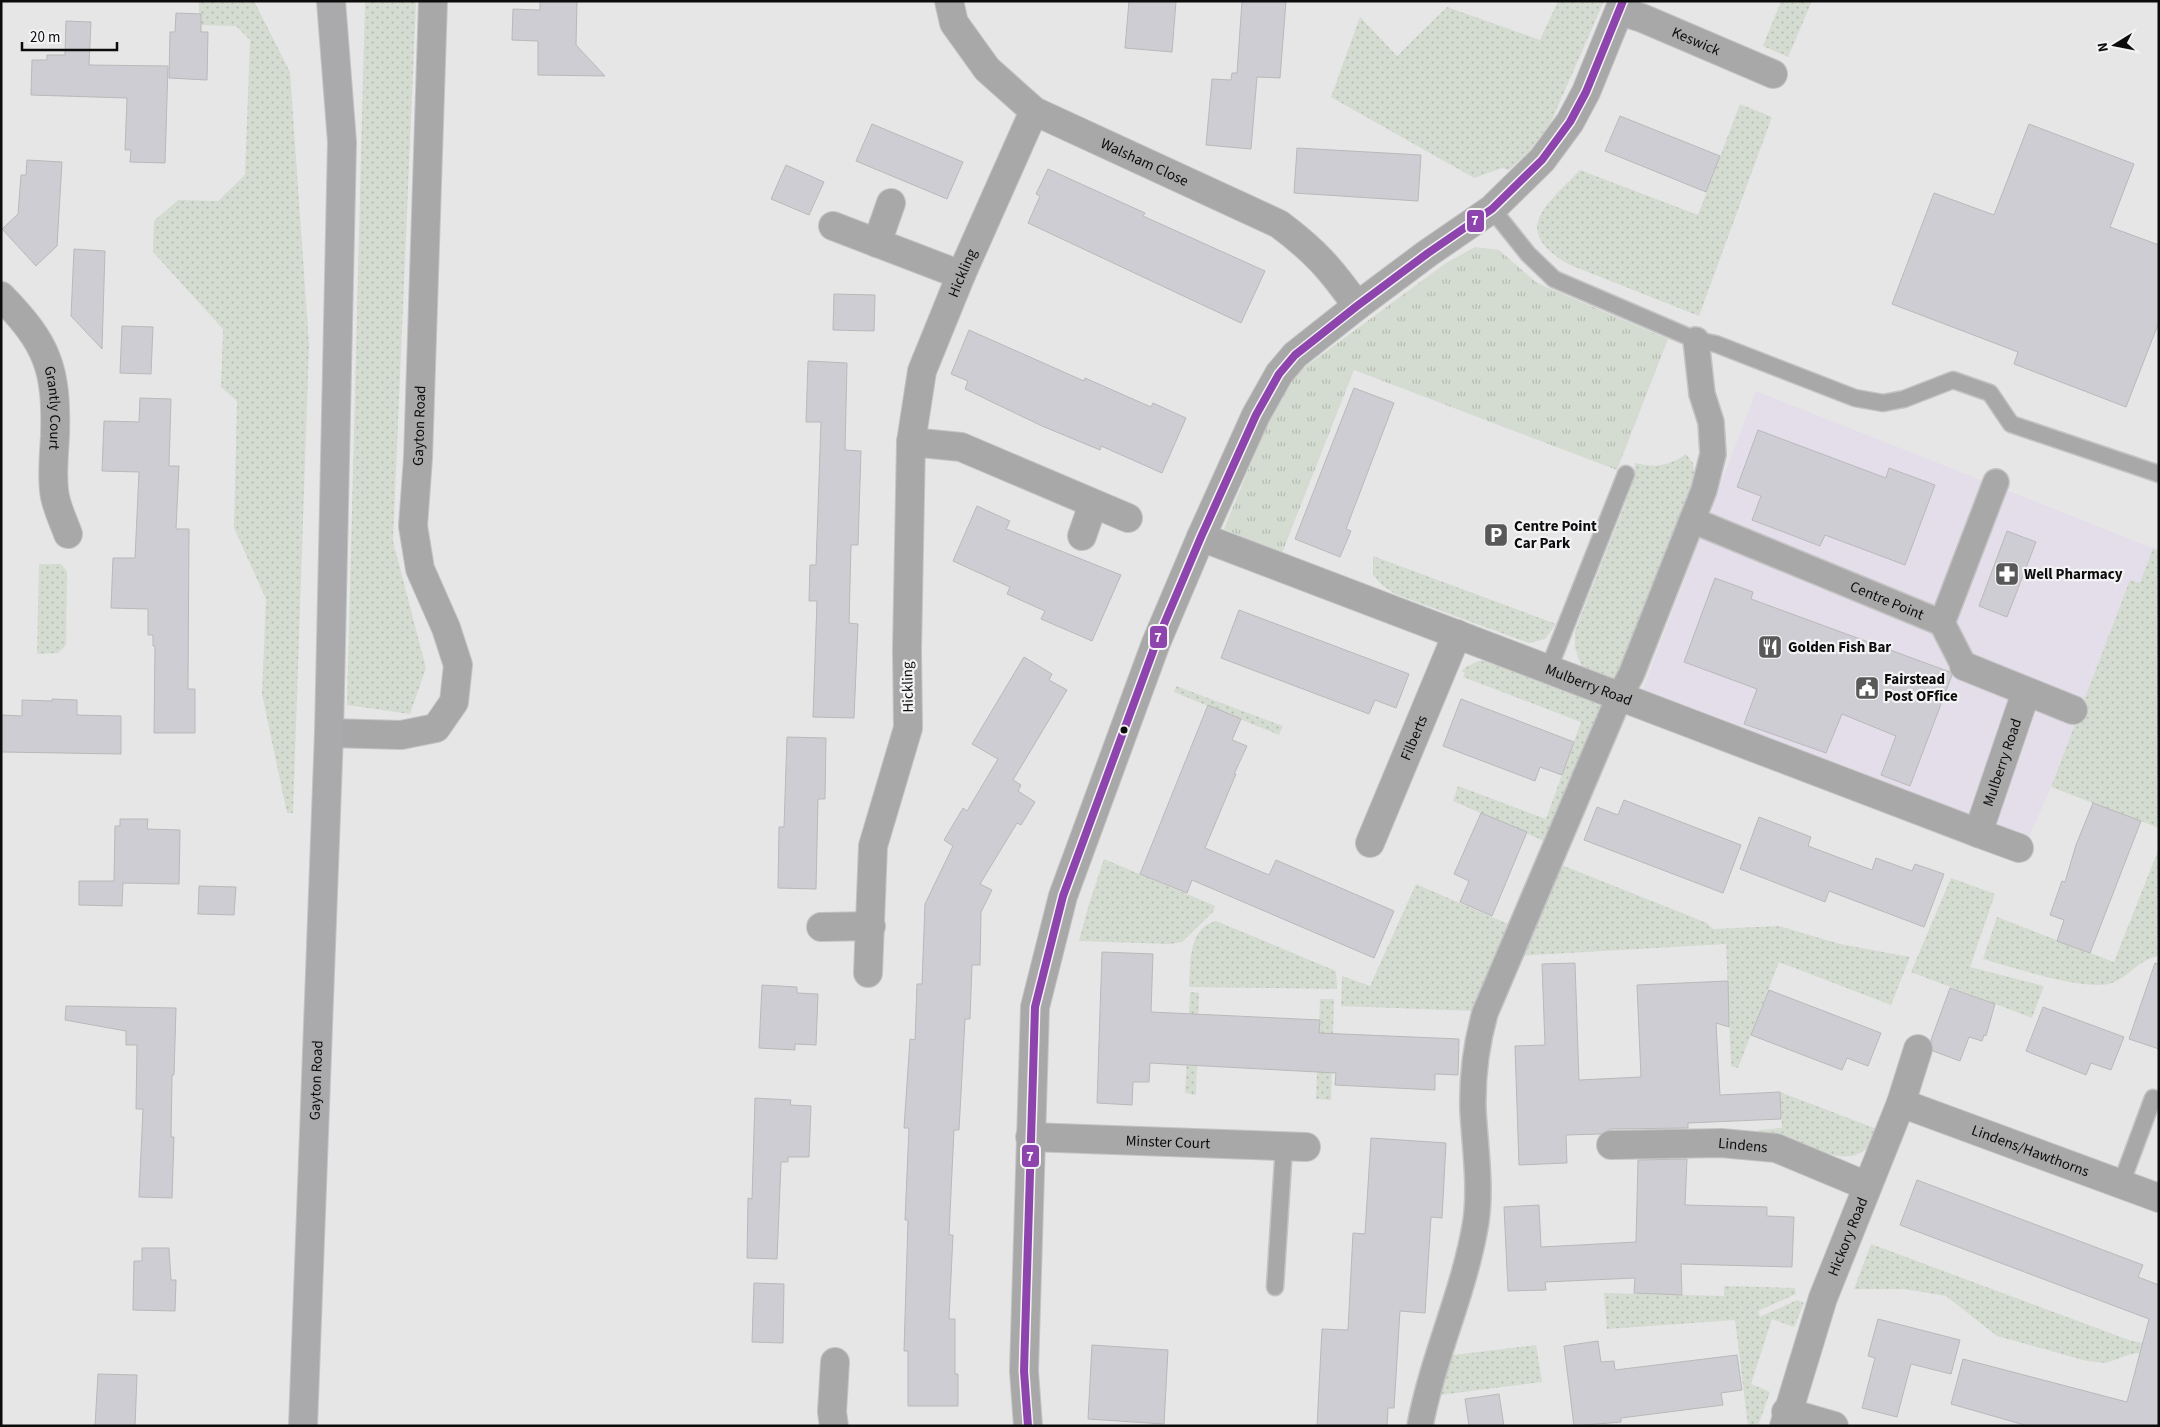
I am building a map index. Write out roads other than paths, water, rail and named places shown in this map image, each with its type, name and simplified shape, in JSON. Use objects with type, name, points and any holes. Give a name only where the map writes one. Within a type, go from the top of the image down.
[{"type":"main road","name":"Gayton Road","points":[[303,1426],[329,733],[342,142],[331,1]]},
{"type":"street","name":"Gayton Road","points":[[329,733],[401,735],[436,728],[454,702],[458,665],[446,628],[420,569],[413,526],[418,458],[433,1]]},
{"type":"street","name":"Walsham Close","points":[[950,1],[954,23],[986,69],[1034,111],[1279,224],[1308,246],[1328,265],[1357,306]]},
{"type":"street","name":"Keswick","points":[[1622,6],[1642,18],[1773,74]]},
{"type":"street","points":[[1028,1426],[1024,1371],[1035,1008],[1063,896],[1156,643],[1201,536],[1256,415],[1279,374],[1294,355],[1357,306],[1428,253],[1492,209],[1542,160],[1570,122],[1586,92],[1622,6]]},
{"type":"street","name":"Hickling","points":[[868,973],[873,846],[908,728],[907,650],[911,442],[922,371],[961,275],[1034,111]]},
{"type":"street","points":[[877,243],[891,203]]},
{"type":"street","points":[[833,226],[961,275]]},
{"type":"street","name":"Grantly Court","points":[[1,296],[25,321],[48,359],[56,411],[54,491],[68,534]]},
{"type":"street","points":[[1420,1426],[1425,1400],[1469,1254],[1476,1219],[1473,1072],[1480,1028],[1620,695],[1631,675],[1704,490],[1713,454],[1711,422],[1702,394],[1696,340]]},
{"type":"street","points":[[911,442],[961,446],[1128,518]]},
{"type":"street","name":"Centre Point","points":[[1692,520],[1942,623],[1996,482]]},
{"type":"street","points":[[1082,536],[1093,504]]},
{"type":"street","name":"Mulberry Road","points":[[1201,536],[2019,848]]},
{"type":"street","points":[[1942,623],[1964,666],[2073,710]]},
{"type":"street","name":"Filberts","points":[[1370,843],[1457,634]]},
{"type":"street","name":"Mulberry Road","points":[[1978,833],[2026,692]]},
{"type":"street","points":[[821,927],[870,926]]},
{"type":"street","name":"Hickory Road","points":[[1785,1419],[1823,1298],[1901,1103],[1918,1049]]},
{"type":"street","name":"Lindens/Hawthorns","points":[[1901,1103],[2159,1198]]},
{"type":"street","name":"Minster Court","points":[[1030,1138],[1295,1146]]},
{"type":"street","name":"Lindens","points":[[1611,1145],[1721,1143],[1776,1148],[1868,1186]]},
{"type":"street","points":[[834,1426],[832,1412],[835,1362]]},
{"type":"street","points":[[1785,1419],[1834,1426]]},
{"type":"lane","points":[[1492,209],[1528,254],[1554,279],[1696,340],[1716,344],[1855,398],[1883,403],[1904,399],[1953,380],[1990,393],[2011,424],[2159,474]]},
{"type":"lane","points":[[1548,668],[1626,474]]},
{"type":"lane","points":[[2121,1184],[2153,1098]]},
{"type":"lane","points":[[1275,1287],[1295,1146]]},
{"type":"place","name":"Centre Point Car Park","points":[[1496,535]]},
{"type":"place","name":"Well Pharmacy","points":[[2007,574]]},
{"type":"place","name":"Golden Fish Bar","points":[[1770,647]]},
{"type":"place","name":"Fairstead Post OFfice","points":[[1867,688]]}]
